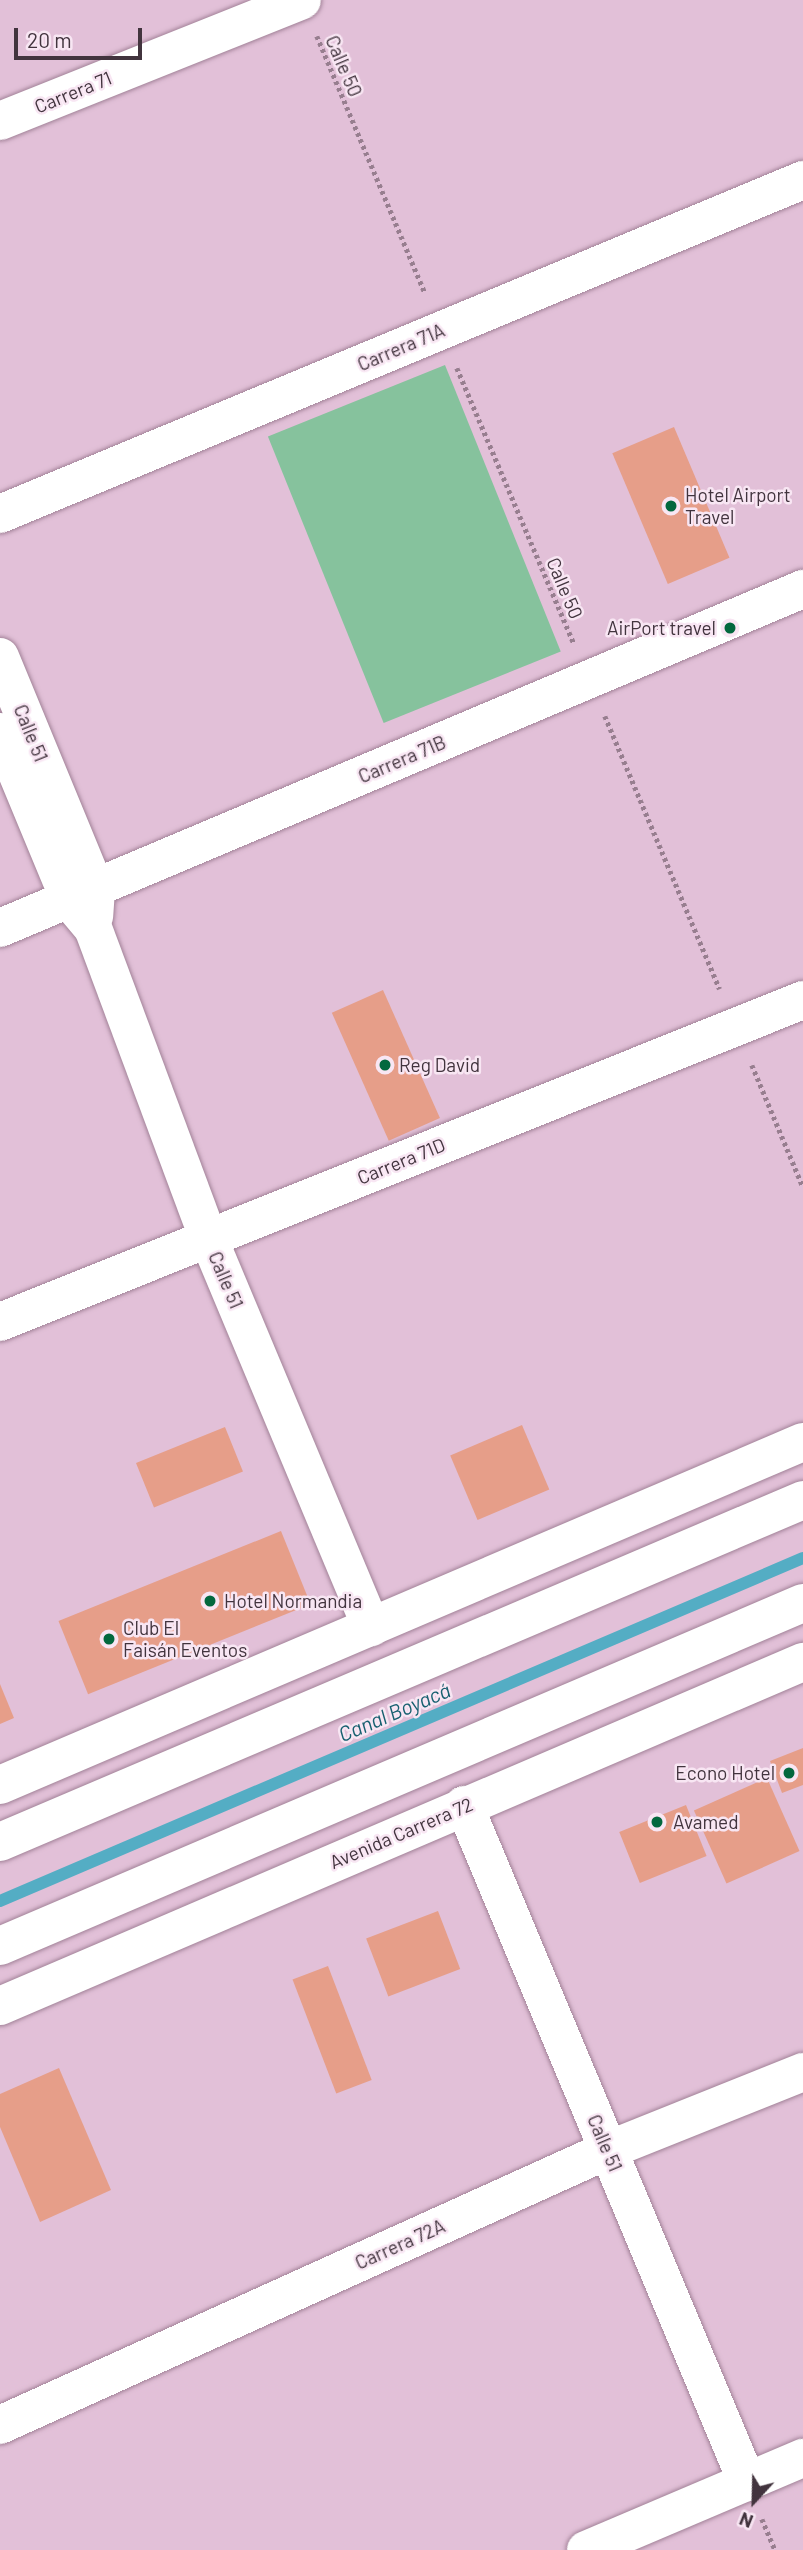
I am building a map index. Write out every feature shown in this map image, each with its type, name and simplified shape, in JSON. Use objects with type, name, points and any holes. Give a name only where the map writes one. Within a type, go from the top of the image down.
[{"type":"main road","name":"Carrera 71","points":[[0,121],[302,0]]},
{"type":"main road","name":"Carrera 71A","points":[[0,514],[803,180]]},
{"type":"main road","name":"Carrera 71B","points":[[0,928],[86,906],[589,679],[803,589]]},
{"type":"main road","name":"Calle 51","points":[[0,657],[86,906],[208,1237],[371,1627]]},
{"type":"main road","name":"Calle 51","points":[[0,732],[86,906]]},
{"type":"main road","name":"Carrera 71D","points":[[0,1322],[803,1000]]},
{"type":"main road","points":[[0,1786],[803,1442]]},
{"type":"main road","points":[[0,1842],[612,1579],[803,1500]]},
{"type":"main road","points":[[514,1566],[612,1579]]},
{"type":"main road","points":[[0,1946],[803,1603]]},
{"type":"main road","name":"Avenida Carrera 72","points":[[0,2006],[803,1662]]},
{"type":"main road","name":"Calle 51","points":[[464,1805],[747,2482]]},
{"type":"main road","points":[[39,1989],[115,1896]]},
{"type":"main road","name":"Carrera 72A","points":[[0,2425],[608,2150],[803,2072]]},
{"type":"main road","points":[[586,2550],[803,2458]]},
{"type":"path","name":"Calle 50","points":[[302,0],[803,1187]]},
{"type":"green space","points":[[445,365],[561,651],[384,723],[268,437]]},
{"type":"building","name":"Hotel Airport Travel","points":[[674,427],[729,558],[668,584],[612,453]]},
{"type":"building","name":"Reg David","points":[[383,990],[440,1118],[389,1141],[332,1013]]},
{"type":"building","points":[[522,1425],[549,1489],[478,1520],[450,1455]]},
{"type":"building","points":[[225,1427],[243,1472],[154,1507],[136,1463]]},
{"type":"building","points":[[281,1531],[311,1604],[88,1694],[58,1621]]},
{"type":"building","points":[[0,1684],[14,1718],[0,1724]]},
{"type":"building","name":"Econo Hotel","points":[[803,1748],[803,1785],[782,1793],[770,1761]]},
{"type":"building","points":[[767,1778],[800,1851],[726,1884],[694,1811]]},
{"type":"building","points":[[686,1805],[707,1856],[640,1883],[619,1832]]},
{"type":"building","points":[[438,1911],[460,1969],[388,1996],[366,1939]]},
{"type":"building","points":[[328,1966],[372,2080],[336,2094],[293,1980]]},
{"type":"building","points":[[59,2068],[111,2190],[40,2222],[0,2127],[0,2094]]},
{"type":"waterway","name":"Canal Boyacá","points":[[0,1901],[803,1558]]},
{"type":"place","name":"Hotel Airport Travel","points":[[671,506]]},
{"type":"place","name":"AirPort travel","points":[[730,628]]},
{"type":"place","name":"Reg David","points":[[385,1065]]},
{"type":"place","name":"Hotel Normandia","points":[[210,1601]]},
{"type":"place","name":"Club El Faisán Eventos","points":[[109,1639]]},
{"type":"place","name":"Econo Hotel","points":[[789,1773]]},
{"type":"place","name":"Avamed","points":[[657,1822]]}]
